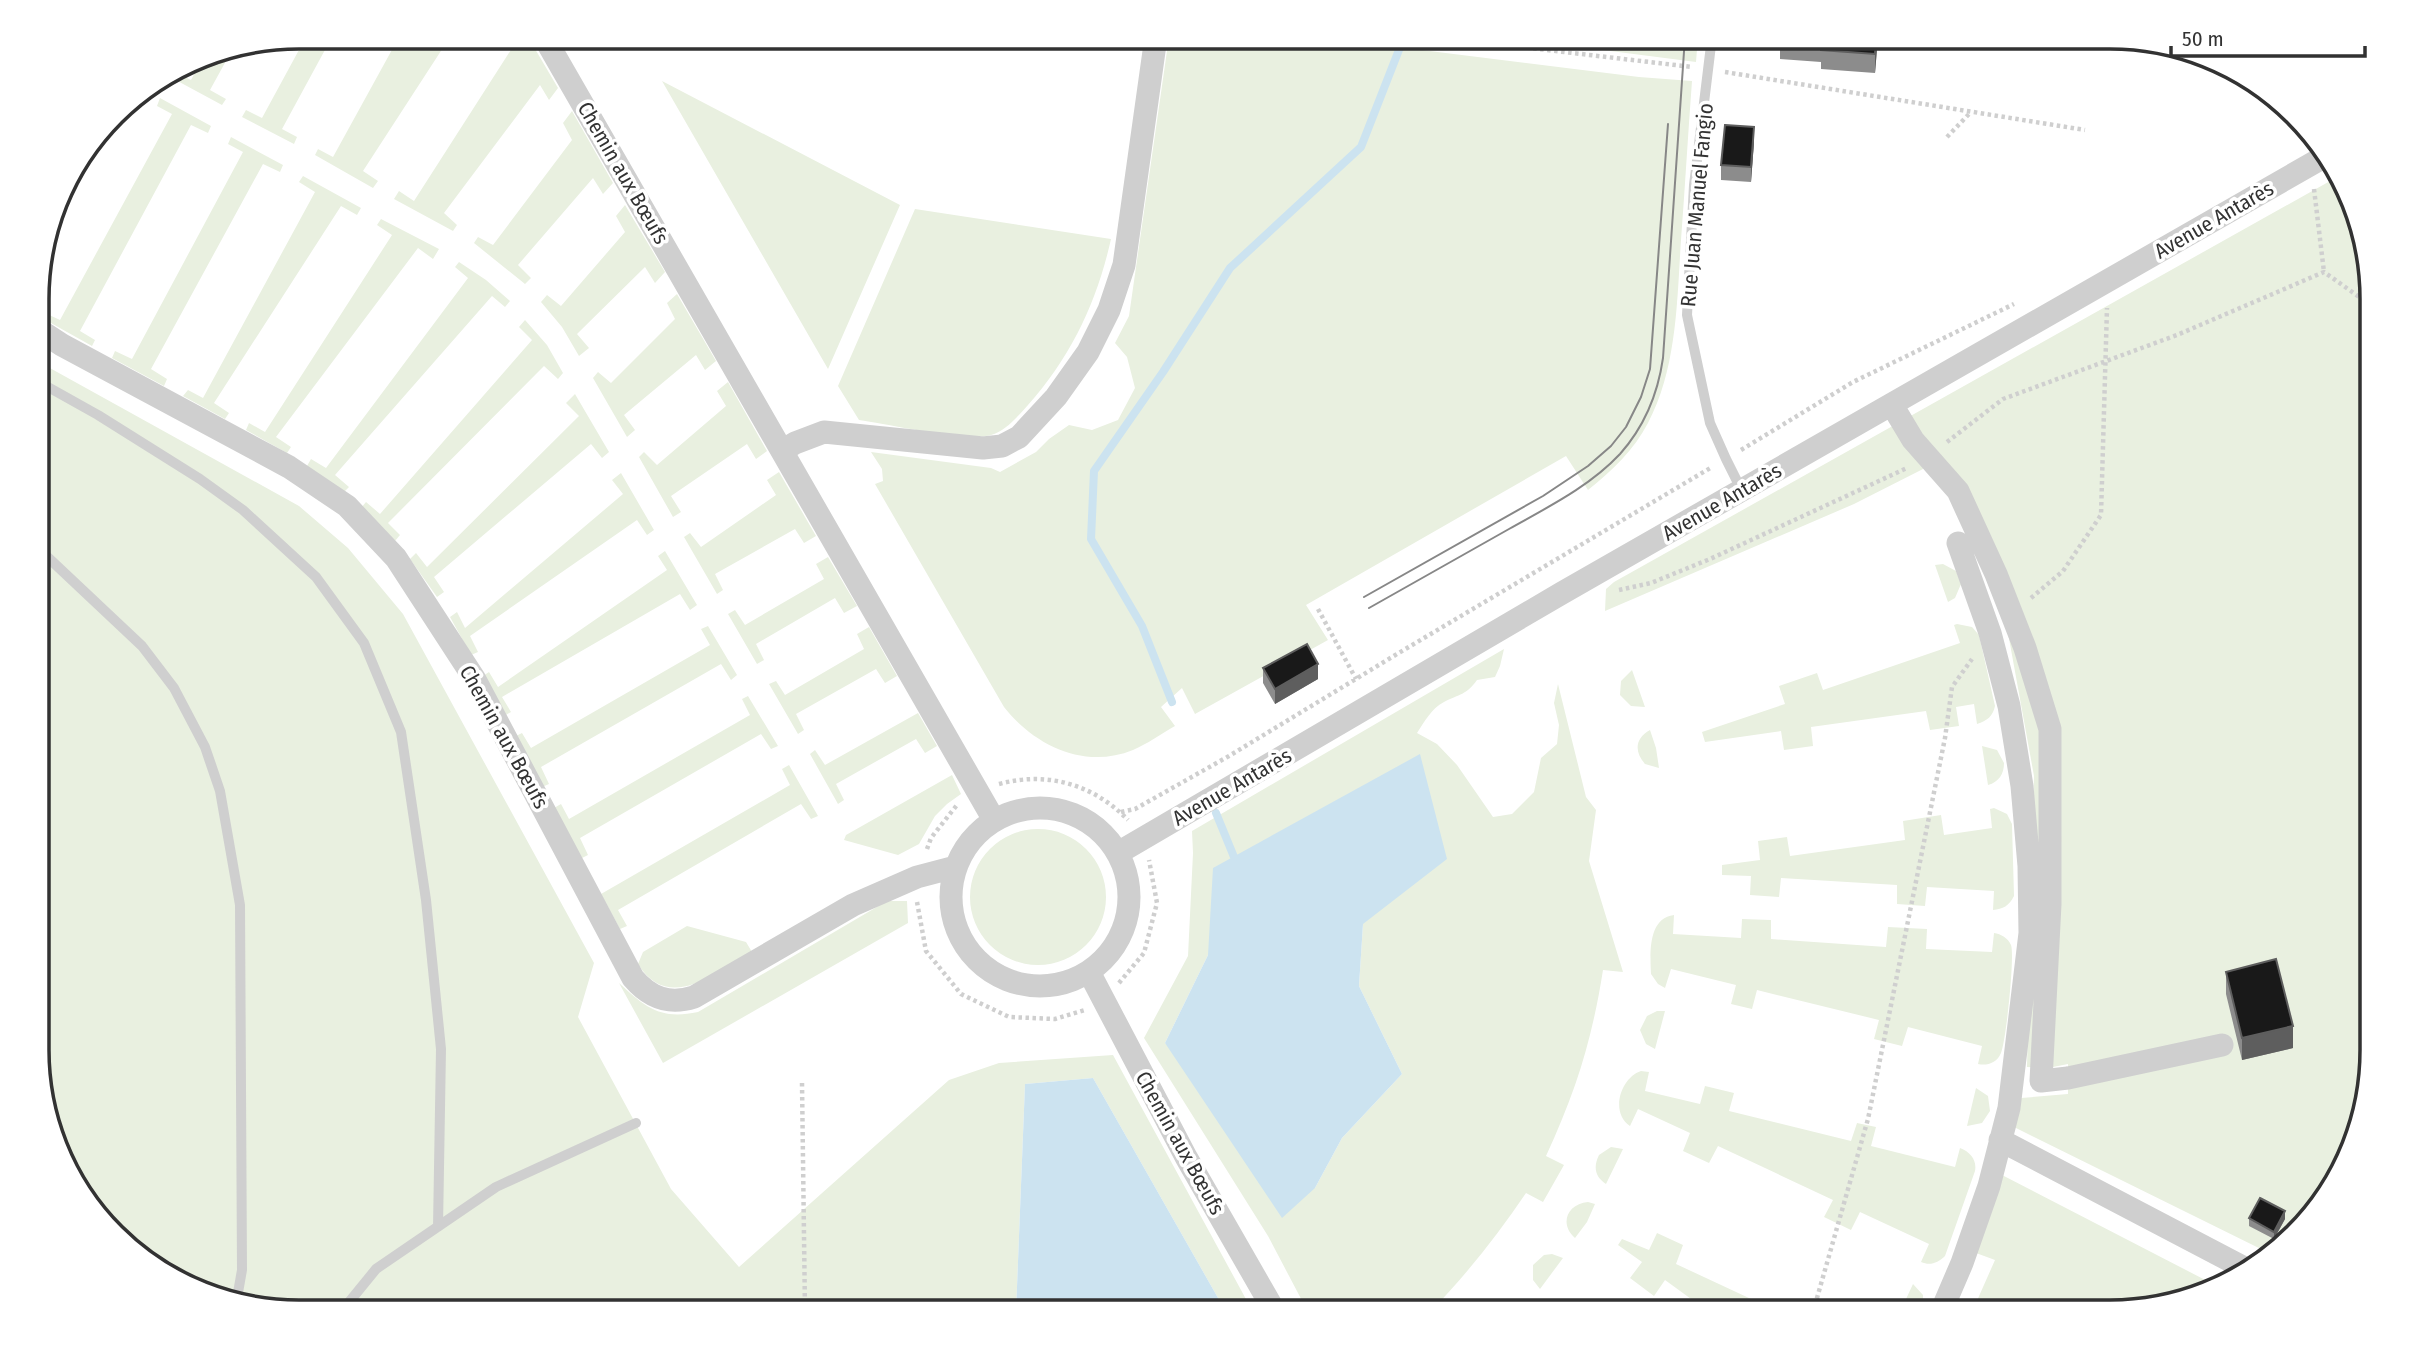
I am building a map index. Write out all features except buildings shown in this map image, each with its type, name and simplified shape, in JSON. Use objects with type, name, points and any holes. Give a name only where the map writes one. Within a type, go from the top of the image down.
[{"type":"street","name":"Chemin aux Bœufs","points":[[551,49],[994,820]]},
{"type":"street","points":[[782,451],[824,432],[983,448],[1002,446],[1020,437],[1056,397],[1088,352],[1109,310],[1124,265],[1154,49]]},
{"type":"street","name":"Avenue Antarès","points":[[1118,853],[2318,160]]},
{"type":"street","name":"Chemin aux Bœufs","points":[[49,337],[289,467],[347,506],[396,558],[474,678],[633,978],[652,995],[677,1001],[694,998],[853,905],[917,877],[955,867]]},
{"type":"street","points":[[1892,405],[1913,440],[1958,491],[2012,614],[2050,729],[2050,904],[2041,1081],[2068,1078],[2222,1045]]},
{"type":"street","points":[[1946,1300],[1989,1186],[2009,1108],[2029,947],[2029,866],[2020,774],[2009,706],[1990,633],[1958,542]]},
{"type":"street","points":[[1049,808],[1077,815],[1100,830],[1118,853],[1127,878],[1129,905],[1123,931],[1109,954],[1089,972],[1064,983],[1036,986],[1009,981],[985,968],[965,948],[954,922],[950,895],[955,867],[977,832],[994,820],[1021,809],[1049,808]]},
{"type":"street","name":"Chemin aux Bœufs","points":[[1089,972],[1186,1157],[1268,1300]]},
{"type":"street","points":[[2000,1140],[2238,1264]]},
{"type":"lane","name":"Rue Juan Manuel Fangio","points":[[1711,49],[1694,185],[1687,315],[1710,423],[1742,491]]},
{"type":"lane","points":[[49,388],[177,465],[243,510],[316,578],[364,643],[401,732],[426,900],[441,1049],[438,1227]]},
{"type":"lane","points":[[49,558],[142,646],[174,688],[205,747],[220,791],[240,905],[242,1270],[238,1292]]},
{"type":"lane","points":[[351,1300],[376,1269],[496,1188],[636,1123]]},
{"type":"path","points":[[1538,49],[1709,69],[2085,130]]},
{"type":"path","points":[[1947,137],[1971,112]]},
{"type":"path","points":[[2320,164],[2324,272]]},
{"type":"path","points":[[2324,272],[2359,297]]},
{"type":"path","points":[[1615,591],[1651,583],[1710,559],[1899,473],[1927,457],[2003,399],[2177,335],[2324,272]]},
{"type":"path","points":[[2012,614],[2063,571],[2101,515],[2107,281]]},
{"type":"path","points":[[1121,812],[1135,809],[1229,756],[1853,382],[2015,303]]},
{"type":"path","points":[[1318,608],[1356,679]]},
{"type":"path","points":[[1816,1300],[1868,1119],[1945,738],[1952,687],[1990,633]]},
{"type":"path","points":[[992,786],[1017,779],[1045,778],[1079,786],[1104,799],[1131,823]]},
{"type":"path","points":[[960,802],[931,838],[917,877],[915,889],[926,951],[961,994],[1009,1017],[1055,1018],[1085,1010]]},
{"type":"path","points":[[1112,992],[1144,953],[1157,903],[1148,854]]},
{"type":"path","points":[[802,1083],[806,1300]]},
{"type":"green space","points":[[299,49],[325,49],[282,129],[297,137],[294,144],[242,117],[246,110],[262,118]]},
{"type":"green space","points":[[392,49],[442,49],[363,171],[378,181],[373,188],[315,155],[318,149],[333,157]]},
{"type":"green space","points":[[512,49],[535,49],[558,88],[549,100],[540,85],[444,213],[457,225],[453,231],[394,199],[399,191],[414,201]]},
{"type":"green space","points":[[1167,49],[1414,49],[1692,81],[1678,287],[1670,357],[1658,402],[1648,423],[1622,460],[1588,490],[1566,456],[1306,605],[1328,640],[1195,714],[1182,688],[1161,707],[1175,726],[1133,750],[1096,757],[1079,755],[1045,743],[1016,721],[1004,707],[875,484],[883,481],[882,469],[871,452],[991,468],[1000,472],[1036,452],[1069,425],[1092,430],[1118,420],[1135,388],[1127,357],[1115,343],[1129,316]]},
{"type":"green space","points":[[1595,49],[1697,49],[1696,62]]},
{"type":"green space","points":[[226,60],[210,90],[226,99],[222,105],[178,81],[185,77],[191,80],[195,72]]},
{"type":"green space","points":[[662,81],[900,205],[828,369]]},
{"type":"green space","points":[[160,98],[211,126],[208,133],[191,125],[80,331],[95,340],[92,346],[49,322],[49,315],[60,320],[172,114],[157,106]]},
{"type":"green space","points":[[572,111],[613,183],[603,194],[593,178],[518,265],[531,278],[525,284],[474,243],[478,237],[493,245],[572,140],[563,123]]},
{"type":"green space","points":[[231,137],[283,165],[280,172],[263,164],[151,369],[167,379],[164,386],[112,358],[115,351],[132,359],[243,152],[228,144]]},
{"type":"green space","points":[[303,176],[361,208],[357,215],[341,206],[214,403],[229,413],[225,419],[183,396],[188,390],[203,398],[315,192],[299,182]]},
{"type":"green space","points":[[2330,181],[2347,219],[2355,250],[2359,283],[2360,1050],[2355,1099],[2341,1146],[2318,1189],[2287,1227],[2261,1249],[2014,1127],[2021,1098],[2068,1094],[2068,1064],[2048,1068],[2027,1067],[2034,776],[2004,611],[1961,505],[1927,467],[1854,504],[1605,611],[1606,589],[1614,582]]},
{"type":"green space","points":[[625,205],[665,272],[655,283],[645,267],[577,334],[589,348],[579,356],[562,327],[541,302],[547,295],[561,306],[625,232],[616,216]]},
{"type":"green space","points":[[915,209],[1111,239],[1090,307],[1057,368],[1016,418],[1007,427],[991,435],[979,437],[946,434],[859,420],[838,386]]},
{"type":"green space","points":[[381,219],[439,249],[433,259],[418,248],[276,437],[291,447],[287,453],[246,430],[249,423],[265,432],[392,235],[377,225]]},
{"type":"green space","points":[[459,262],[486,280],[510,301],[505,307],[492,296],[335,475],[349,487],[343,493],[307,466],[311,459],[326,468],[468,278],[455,267]]},
{"type":"green space","points":[[677,294],[716,361],[705,370],[696,355],[624,415],[635,430],[627,437],[593,378],[598,372],[611,383],[675,319],[667,303]]},
{"type":"green space","points":[[525,320],[547,345],[563,373],[558,379],[544,366],[388,523],[400,535],[395,541],[361,508],[366,502],[380,514],[532,340],[519,327]]},
{"type":"green space","points":[[49,368],[299,506],[348,548],[403,614],[594,963],[578,1017],[671,1189],[739,1267],[949,1080],[999,1063],[1113,1055],[1246,1300],[1219,1300],[1093,1078],[1025,1084],[1016,1300],[299,1300],[267,1298],[219,1287],[160,1258],[122,1227],[91,1189],[62,1130],[51,1082]]},
{"type":"green space","points":[[728,382],[767,451],[756,459],[747,444],[671,496],[681,512],[673,517],[639,457],[644,452],[657,465],[726,406],[717,391]]},
{"type":"green space","points":[[575,394],[609,452],[602,458],[591,444],[434,577],[444,592],[437,597],[410,559],[416,553],[427,567],[579,416],[566,403]]},
{"type":"green space","points":[[779,472],[816,536],[804,543],[795,529],[715,574],[723,590],[717,594],[684,537],[690,533],[701,547],[776,495],[767,480]]},
{"type":"green space","points":[[621,473],[654,530],[647,535],[637,520],[470,636],[478,652],[471,655],[450,617],[457,612],[465,628],[623,494],[612,480]]},
{"type":"green space","points":[[665,551],[697,605],[690,610],[680,594],[502,697],[511,712],[504,716],[483,676],[489,672],[498,687],[667,570],[658,556]]},
{"type":"green space","points":[[828,557],[857,606],[844,613],[835,598],[756,644],[764,660],[757,664],[728,614],[735,610],[745,625],[824,579],[816,564]]},
{"type":"green space","points":[[1943,564],[1956,571],[1961,584],[1955,598],[1948,602],[1935,565]]},
{"type":"green space","points":[[1954,625],[1972,627],[1979,635],[1995,706],[1984,721],[1977,724],[1974,704],[1956,707],[1959,726],[1930,730],[1926,711],[1811,727],[1813,746],[1784,750],[1781,731],[1705,742],[1702,732],[1785,704],[1779,686],[1817,673],[1823,690],[1960,643]]},
{"type":"green space","points":[[708,626],[737,675],[731,680],[721,664],[541,767],[549,784],[542,787],[516,736],[522,733],[531,748],[710,645],[701,629]]},
{"type":"green space","points":[[869,627],[897,676],[885,683],[876,669],[796,714],[804,730],[798,734],[769,684],[776,681],[785,695],[864,649],[857,634]]},
{"type":"green space","points":[[1504,649],[1495,677],[1477,680],[1466,691],[1439,705],[1417,733],[1437,744],[1457,765],[1493,817],[1512,814],[1534,792],[1541,758],[1557,744],[1559,725],[1554,703],[1558,684],[1586,797],[1596,810],[1589,861],[1623,972],[1603,970],[1582,1065],[1546,1156],[1564,1165],[1543,1202],[1526,1193],[1481,1255],[1441,1300],[1302,1300],[1268,1236],[1144,1038],[1188,956],[1192,831]],"holes":[[[1363,924],[1359,986],[1402,1074],[1342,1138],[1315,1188],[1165,1043],[1208,955]]]},
{"type":"green space","points":[[1632,670],[1645,707],[1631,706],[1620,695],[1621,681]]},
{"type":"green space","points":[[748,696],[778,746],[771,749],[761,734],[580,838],[588,855],[582,858],[554,808],[561,804],[569,819],[750,715],[742,699]]},
{"type":"green space","points":[[918,713],[937,746],[925,753],[916,739],[836,784],[844,800],[838,804],[810,754],[815,750],[825,765]]},
{"type":"green space","points":[[1650,730],[1659,768],[1645,764],[1639,755],[1639,741]]},
{"type":"green space","points":[[1982,746],[1997,750],[2004,763],[2000,777],[1988,785]]},
{"type":"green space","points":[[789,765],[818,816],[811,819],[801,804],[618,910],[627,926],[620,929],[601,894],[790,785],[782,769]]},
{"type":"green space","points":[[952,775],[961,794],[935,816],[919,844],[898,855],[844,840],[846,835]]},
{"type":"green space","points":[[1990,809],[2007,814],[2012,824],[2014,896],[2008,905],[2000,909],[1993,910],[1994,891],[1927,887],[1925,906],[1897,904],[1897,885],[1781,878],[1779,897],[1750,895],[1751,876],[1722,875],[1722,865],[1760,860],[1758,841],[1787,837],[1790,856],[1905,840],[1903,821],[1941,815],[1944,835],[1992,828]]},
{"type":"green space","points":[[1038,829],[1064,834],[1086,849],[1101,871],[1106,897],[1101,923],[1086,945],[1064,960],[1038,965],[1012,960],[990,945],[975,923],[970,897],[975,871],[990,849],[1012,834]]},
{"type":"green space","points":[[887,901],[907,901],[908,923],[663,1063],[619,983],[655,1010],[674,1014],[698,1012]]},
{"type":"green space","points":[[1674,915],[1673,934],[1741,938],[1742,919],[1771,920],[1771,939],[1886,947],[1888,927],[1927,929],[1926,949],[1992,952],[1994,933],[1999,934],[2010,943],[2012,952],[2001,1053],[1991,1063],[1978,1064],[1982,1046],[1908,1027],[1902,1046],[1874,1039],[1879,1020],[1757,990],[1752,1009],[1731,1004],[1736,985],[1671,969],[1665,988],[1658,984],[1651,974],[1652,938],[1659,923]]},
{"type":"green space","points":[[687,926],[746,942],[752,952],[693,984],[664,986],[650,979],[638,964],[643,952]]},
{"type":"green space","points":[[1657,1011],[1665,1011],[1655,1049],[1646,1044],[1640,1030],[1647,1016]]},
{"type":"green space","points":[[1641,1071],[1649,1072],[1645,1091],[1700,1104],[1705,1086],[1734,1093],[1729,1111],[1851,1141],[1857,1123],[1876,1127],[1871,1146],[1955,1167],[1960,1148],[1964,1150],[1974,1160],[1975,1171],[1945,1256],[1934,1263],[1921,1262],[1929,1244],[1860,1212],[1851,1230],[1824,1217],[1833,1200],[1718,1146],[1709,1163],[1683,1151],[1690,1133],[1638,1109],[1630,1126],[1620,1113],[1620,1096],[1628,1081]]},
{"type":"green space","points":[[1976,1088],[1988,1096],[1990,1111],[1982,1123],[1967,1126]]},
{"type":"green space","points":[[1611,1147],[1623,1149],[1606,1184],[1597,1175],[1596,1164],[1599,1155]]},
{"type":"green space","points":[[2002,1175],[2207,1281],[2142,1298],[1977,1300],[1995,1260],[1976,1253]]},
{"type":"green space","points":[[1588,1202],[1595,1204],[1587,1222],[1575,1238],[1567,1227],[1568,1216],[1575,1206]]},
{"type":"green space","points":[[1657,1233],[1683,1245],[1676,1264],[1753,1300],[1692,1300],[1665,1280],[1654,1296],[1630,1278],[1642,1262],[1618,1245],[1622,1239],[1649,1250]]},
{"type":"green space","points":[[1552,1254],[1563,1258],[1540,1289],[1533,1280],[1533,1265],[1544,1255]]},
{"type":"green space","points":[[1913,1284],[1923,1295],[1923,1300],[1906,1300]]},
{"type":"water","points":[[1420,754],[1447,859],[1363,924],[1359,986],[1402,1074],[1342,1138],[1315,1188],[1282,1218],[1165,1043],[1208,955],[1213,868]]},
{"type":"water","points":[[1093,1078],[1219,1300],[1016,1300],[1025,1084]]},
{"type":"waterway","points":[[1172,702],[1142,626],[1091,539],[1094,471],[1163,372],[1230,268],[1361,147],[1399,49]]},
{"type":"waterway","points":[[1216,813],[1234,857]]},
{"type":"tram line","points":[[1369,608],[1582,486],[1620,454],[1643,421],[1654,397],[1663,358],[1684,49]]},
{"type":"tram line","points":[[1364,597],[1543,496],[1588,466],[1611,446],[1626,427],[1641,397],[1650,369],[1668,124]]}]
